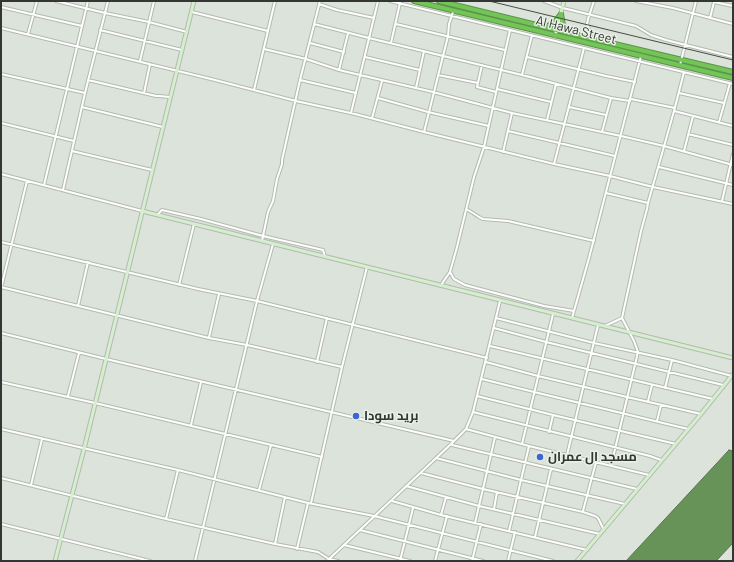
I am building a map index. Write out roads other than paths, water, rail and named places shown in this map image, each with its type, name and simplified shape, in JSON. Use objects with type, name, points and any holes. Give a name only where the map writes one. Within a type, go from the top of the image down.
[{"type":"highway","name":"Al Hawa Street","points":[[414,1],[733,78]]},
{"type":"highway","name":"Al Hawa Street","points":[[439,1],[733,72]]},
{"type":"highway","points":[[546,27],[554,23],[561,14]]},
{"type":"highway","points":[[561,14],[563,25],[571,33]]},
{"type":"street","points":[[28,34],[36,1]]},
{"type":"street","points":[[56,1],[187,32]]},
{"type":"street","points":[[44,185],[88,1]]},
{"type":"street","points":[[63,190],[108,1]]},
{"type":"street","points":[[140,61],[154,1]]},
{"type":"street","points":[[55,561],[96,403],[194,1]]},
{"type":"street","points":[[254,90],[275,1]]},
{"type":"street","points":[[351,113],[378,1]]},
{"type":"street","points":[[390,1],[733,84]]},
{"type":"street","points":[[544,1],[563,8],[636,26],[651,35],[733,57]]},
{"type":"street","points":[[555,36],[564,1]]},
{"type":"street","points":[[594,1],[587,24],[594,35],[602,41]]},
{"type":"street","points":[[636,1],[650,2],[733,24]]},
{"type":"street","points":[[680,65],[696,1]]},
{"type":"street","points":[[710,18],[714,2],[733,6]]},
{"type":"street","points":[[262,241],[268,212],[282,164],[300,80],[319,3],[337,10],[374,18]]},
{"type":"street","points":[[391,44],[400,4]]},
{"type":"street","points":[[1,7],[82,26]]},
{"type":"street","points":[[424,132],[453,10]]},
{"type":"street","points":[[192,12],[268,31]]},
{"type":"street","points":[[314,24],[611,98],[630,100],[674,110],[733,126]]},
{"type":"street","points":[[396,24],[506,50]]},
{"type":"street","points":[[1,28],[140,61],[296,101],[372,118],[503,152],[733,204]]},
{"type":"street","points":[[100,30],[182,50]]},
{"type":"street","points":[[441,286],[450,272],[474,177],[484,147],[510,30]]},
{"type":"street","points":[[339,70],[348,33]]},
{"type":"street","points":[[522,75],[532,35]]},
{"type":"street","points":[[309,43],[344,52]]},
{"type":"street","points":[[554,164],[584,48]]},
{"type":"street","points":[[264,49],[306,59],[339,70],[382,81],[433,92],[493,108],[664,146],[732,164]]},
{"type":"street","points":[[416,88],[424,51]]},
{"type":"street","points":[[572,318],[594,241],[641,56]]},
{"type":"street","points":[[365,57],[420,70]]},
{"type":"street","points":[[527,57],[635,82]]},
{"type":"street","points":[[144,93],[150,64]]},
{"type":"street","points":[[482,65],[477,87],[496,92]]},
{"type":"street","points":[[611,466],[638,352],[630,332],[622,318],[648,203],[684,72]]},
{"type":"street","points":[[1,74],[85,94]]},
{"type":"street","points":[[438,75],[478,83]]},
{"type":"street","points":[[88,80],[156,96],[171,98]]},
{"type":"street","points":[[300,80],[356,93]]},
{"type":"street","points":[[372,118],[382,81]]},
{"type":"street","points":[[719,122],[730,83]]},
{"type":"street","points":[[547,120],[556,84]]},
{"type":"street","points":[[497,89],[551,102]]},
{"type":"street","points":[[679,93],[724,103]]},
{"type":"street","points":[[378,98],[428,112],[489,126]]},
{"type":"street","points":[[602,132],[611,98]]},
{"type":"street","points":[[569,106],[606,115]]},
{"type":"street","points":[[82,107],[163,127]]},
{"type":"street","points":[[503,152],[512,112]]},
{"type":"street","points":[[684,151],[693,116]]},
{"type":"street","points":[[1,123],[74,141]]},
{"type":"street","points":[[508,131],[615,156]]},
{"type":"street","points":[[688,134],[733,146]]},
{"type":"street","points":[[72,151],[153,170]]},
{"type":"street","points":[[722,201],[732,164],[733,154]]},
{"type":"street","points":[[659,167],[733,185]]},
{"type":"street","points":[[1,174],[157,215],[733,358]]},
{"type":"street","points":[[27,181],[1,288],[209,338],[247,345],[342,367]]},
{"type":"street","points":[[606,192],[648,203]]},
{"type":"street","points":[[466,209],[483,219],[508,221],[594,241]]},
{"type":"street","points":[[157,215],[160,211],[167,211],[323,250],[325,257]]},
{"type":"street","points":[[179,285],[194,224]]},
{"type":"street","points":[[1,242],[179,285],[257,301],[487,358]]},
{"type":"street","points":[[195,561],[257,301],[273,244]]},
{"type":"street","points":[[78,306],[88,262]]},
{"type":"street","points":[[298,549],[322,457],[366,267]]},
{"type":"street","points":[[450,272],[454,279],[465,286],[544,306],[574,311]]},
{"type":"street","points":[[209,338],[219,294]]},
{"type":"street","points":[[328,560],[466,429],[473,412],[482,379],[500,301]]},
{"type":"street","points":[[522,444],[553,314]]},
{"type":"street","points":[[317,362],[327,318]]},
{"type":"street","points":[[496,318],[594,343],[732,375],[577,561]]},
{"type":"street","points":[[604,326],[622,318]]},
{"type":"street","points":[[567,455],[598,325]]},
{"type":"street","points":[[494,328],[724,385]]},
{"type":"street","points":[[1,333],[106,360],[454,441]]},
{"type":"street","points":[[490,346],[713,399]]},
{"type":"street","points":[[68,397],[79,353]]},
{"type":"street","points":[[665,388],[672,360]]},
{"type":"street","points":[[486,362],[583,387],[701,414]]},
{"type":"street","points":[[482,379],[688,429]]},
{"type":"street","points":[[1,382],[322,457]]},
{"type":"street","points":[[190,426],[201,382]]},
{"type":"street","points":[[648,402],[652,385]]},
{"type":"street","points":[[477,396],[554,416],[676,444]]},
{"type":"street","points":[[657,421],[661,405]]},
{"type":"street","points":[[473,412],[662,460]]},
{"type":"street","points":[[549,432],[554,416]]},
{"type":"street","points":[[1,429],[178,470],[310,503],[374,516],[553,561]]},
{"type":"street","points":[[466,429],[649,475]]},
{"type":"street","points":[[474,523],[495,437]]},
{"type":"street","points":[[32,485],[42,439]]},
{"type":"street","points":[[451,444],[491,455],[637,489]]},
{"type":"street","points":[[259,490],[271,445]]},
{"type":"street","points":[[509,531],[530,446]]},
{"type":"street","points":[[436,458],[521,480],[625,504]]},
{"type":"street","points":[[583,512],[596,462]]},
{"type":"street","points":[[535,537],[551,469]]},
{"type":"street","points":[[166,519],[178,470]]},
{"type":"street","points":[[421,473],[583,512],[598,518],[604,530]]},
{"type":"street","points":[[1,478],[166,519],[298,549],[318,552],[328,560],[338,561]]},
{"type":"street","points":[[406,486],[479,506],[600,534]]},
{"type":"street","points":[[494,509],[497,492]]},
{"type":"street","points":[[275,544],[285,497]]},
{"type":"street","points":[[441,515],[446,497]]},
{"type":"street","points":[[391,501],[413,508],[587,550]]},
{"type":"street","points":[[401,560],[413,508]]},
{"type":"street","points":[[436,561],[447,516]]},
{"type":"street","points":[[1,524],[150,561]]},
{"type":"street","points":[[473,560],[481,524]]},
{"type":"street","points":[[360,530],[439,549],[473,560],[483,561]]},
{"type":"street","points":[[508,561],[515,532]]},
{"type":"street","points":[[344,545],[410,561]]},
{"type":"railway","points":[[489,1],[733,60]]},
{"type":"place","name":"بريد سودا","points":[[356,416]]},
{"type":"place","name":"مسجد ال عمران","points":[[540,457]]}]
